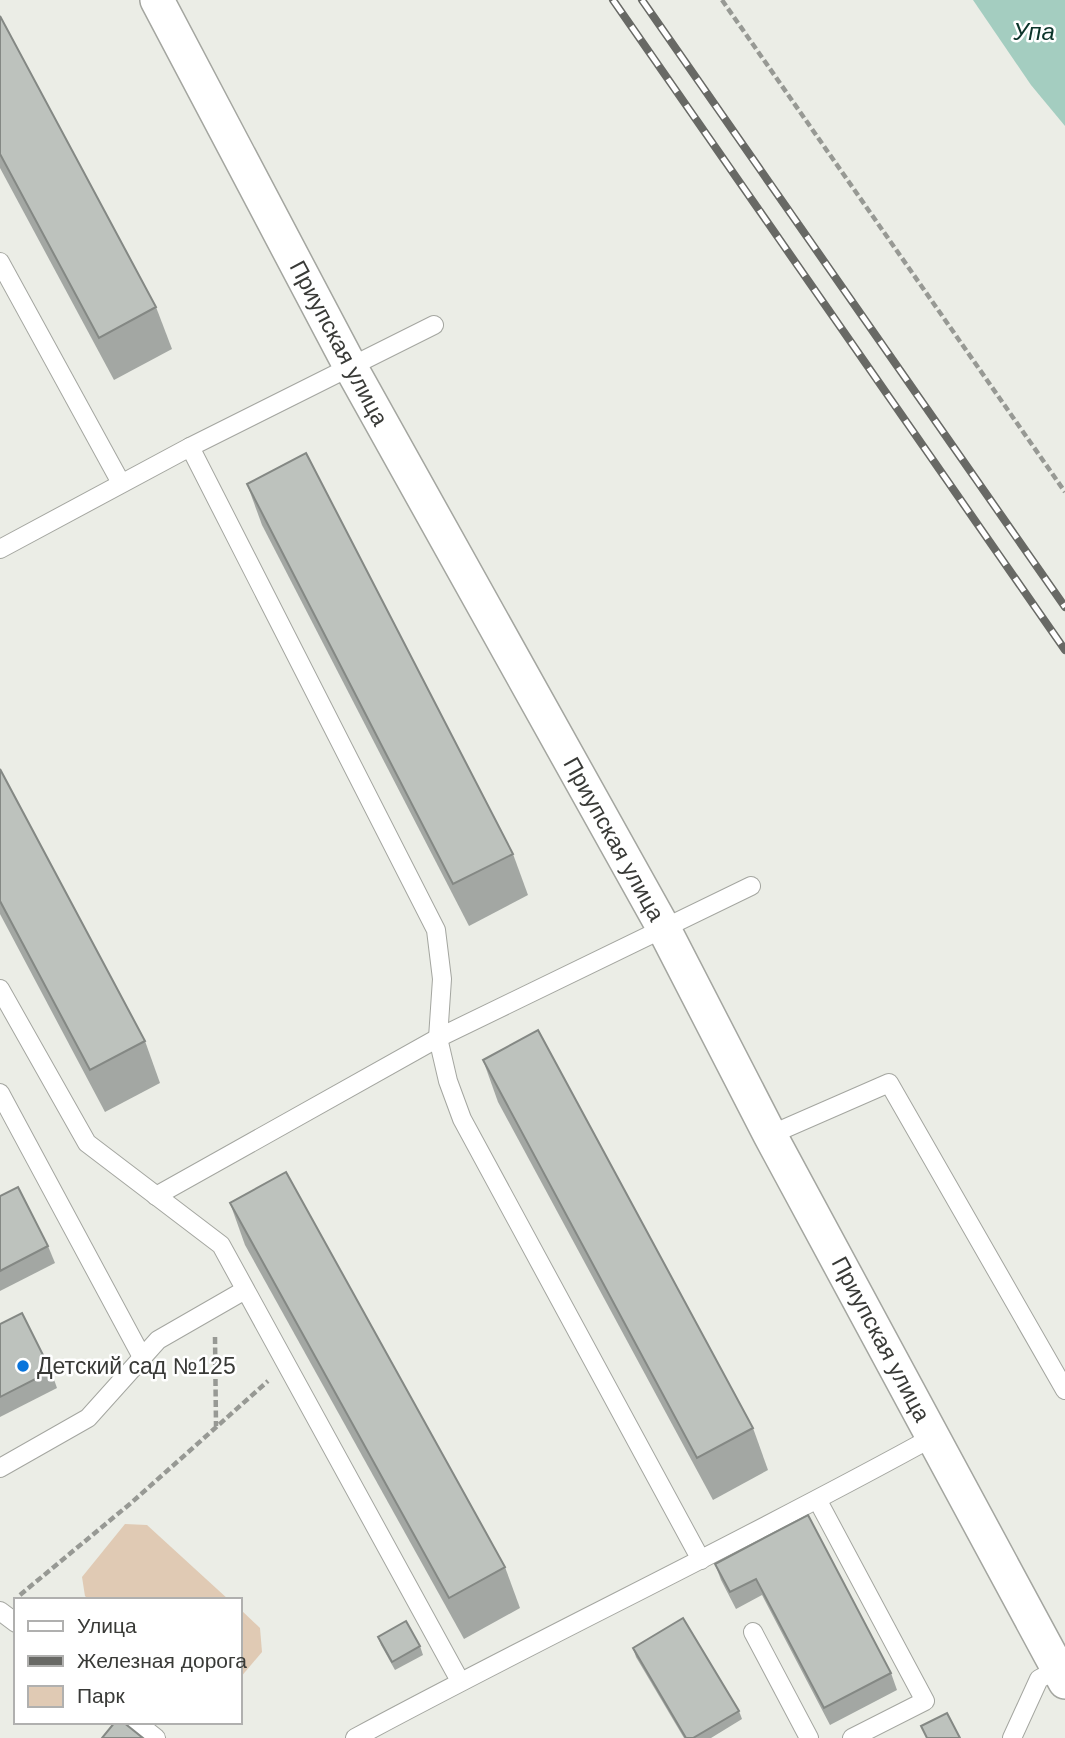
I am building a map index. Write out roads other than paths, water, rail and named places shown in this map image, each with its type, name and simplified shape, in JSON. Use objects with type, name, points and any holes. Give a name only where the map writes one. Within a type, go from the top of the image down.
[{"type":"street","name":"Приупская улица","points":[[157,0],[350,366],[664,929],[770,1135],[1062,1675]]},
{"type":"lane","points":[[0,262],[121,483]]},
{"type":"lane","points":[[0,549],[190,447],[434,325]]},
{"type":"lane","points":[[190,447],[436,930],[442,979],[438,1038],[448,1081],[462,1119],[701,1560]]},
{"type":"lane","points":[[156,1196],[438,1038],[751,886]]},
{"type":"lane","points":[[0,989],[87,1143],[221,1244],[460,1681]]},
{"type":"lane","points":[[770,1135],[890,1083],[1065,1390]]},
{"type":"lane","points":[[0,1093],[142,1357]]},
{"type":"lane","points":[[0,1468],[88,1418],[158,1340],[246,1290]]},
{"type":"lane","points":[[355,1738],[460,1681],[818,1501],[933,1437]]},
{"type":"lane","points":[[818,1501],[925,1701],[852,1738]]},
{"type":"lane","points":[[753,1632],[808,1738]]},
{"type":"lane","points":[[1012,1738],[1039,1679],[1062,1675]]},
{"type":"lane","points":[[138,1724],[156,1738]]},
{"type":"water","name":"Упа","points":[[973,0],[1065,0],[1065,126],[1031,85]]},
{"type":"railway","points":[[613,0],[1065,650]]},
{"type":"railway","points":[[642,0],[1065,607]]},
{"type":"place","name":"Детский сад №125","points":[[23,1366]]}]
